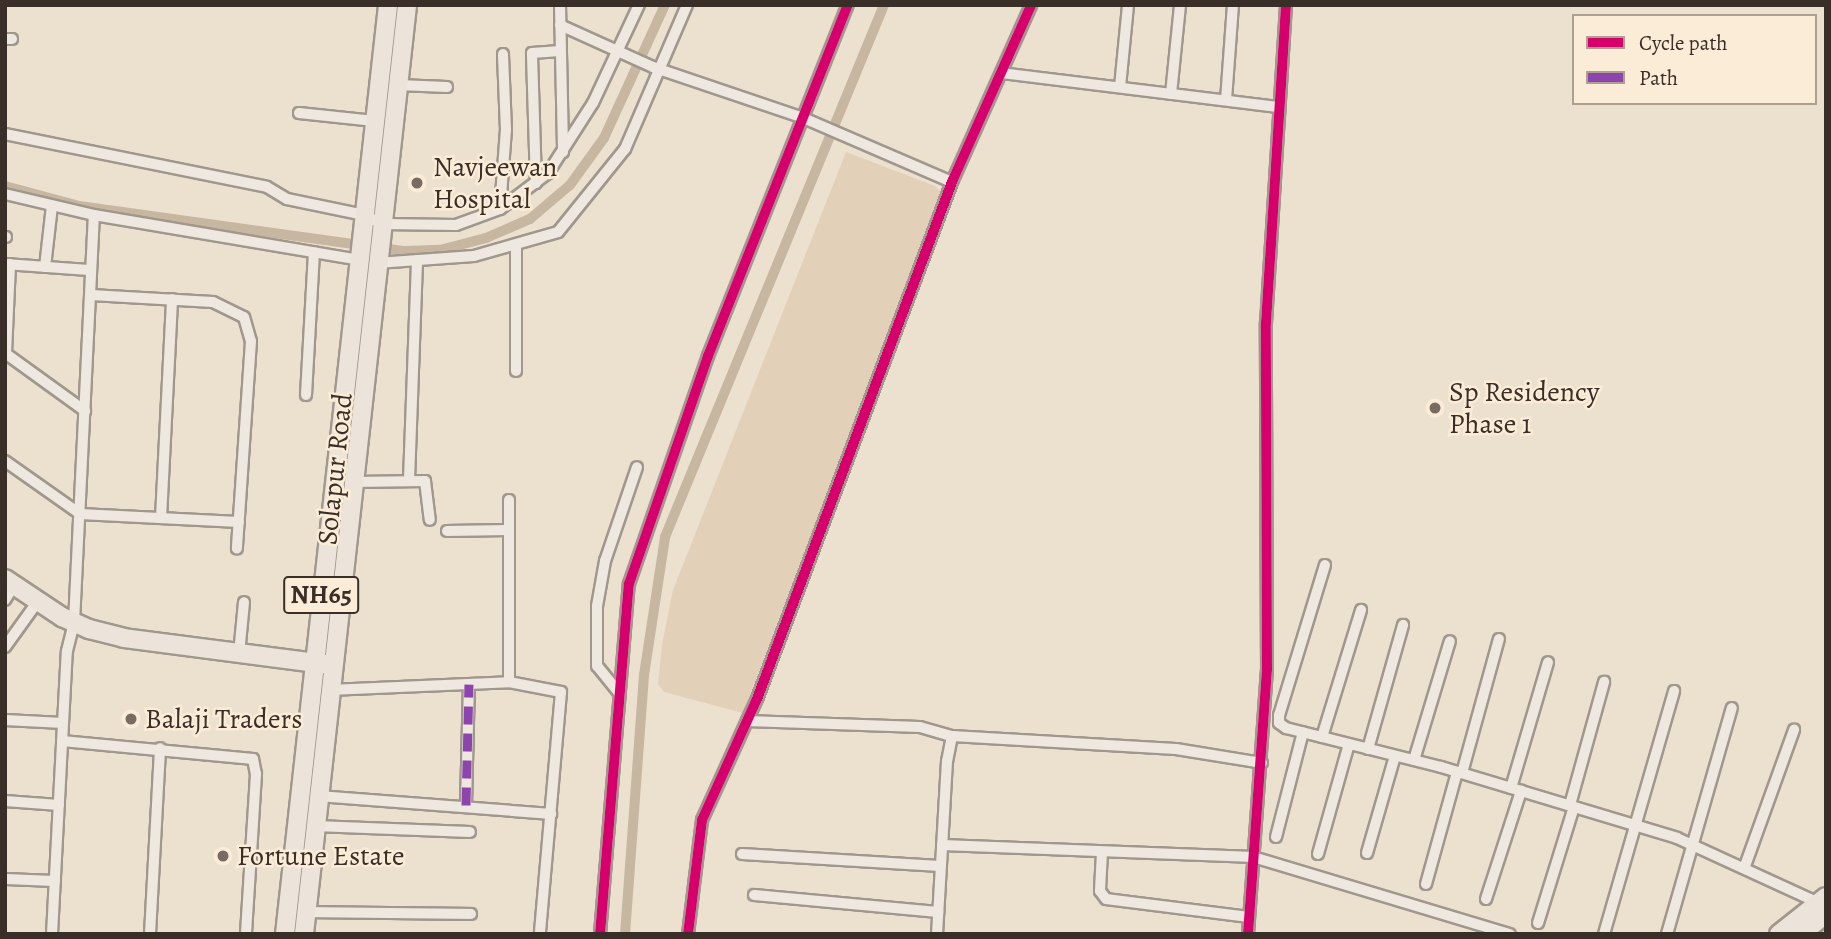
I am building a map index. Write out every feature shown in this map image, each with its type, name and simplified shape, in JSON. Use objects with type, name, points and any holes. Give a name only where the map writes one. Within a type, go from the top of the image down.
[{"type":"main road","name":"Solapur Road","points":[[285,934],[387,5]]},
{"type":"main road","name":"Solapur Road","points":[[304,934],[407,5]]},
{"type":"main road","points":[[8,588],[38,601],[74,622],[124,638],[332,665]]},
{"type":"main road","points":[[1779,934],[1823,904]]},
{"type":"main road","points":[[1801,934],[1823,904]]},
{"type":"street","points":[[560,5],[564,155]]},
{"type":"street","points":[[378,261],[417,260],[516,247],[568,224],[625,149],[656,68],[687,5]]},
{"type":"street","points":[[600,934],[629,584],[708,356],[805,119],[848,5]]},
{"type":"street","points":[[688,934],[697,837],[747,720],[877,391],[953,182],[1031,5]]},
{"type":"street","points":[[1119,87],[1128,5]]},
{"type":"street","points":[[1171,93],[1180,5]]},
{"type":"street","points":[[1226,100],[1233,5]]},
{"type":"street","points":[[1262,934],[1248,932],[1262,763],[1267,656],[1266,323],[1286,5]]},
{"type":"street","points":[[5,134],[267,187],[287,199],[382,226],[456,225],[500,209],[536,183],[564,155],[624,51],[634,6]]},
{"type":"street","points":[[560,24],[624,51],[656,68],[805,119],[953,182]]},
{"type":"street","points":[[536,183],[532,53],[561,51]]},
{"type":"street","points":[[500,209],[506,130],[503,54]]},
{"type":"street","points":[[1001,73],[1279,107]]},
{"type":"street","points":[[398,85],[447,87]]},
{"type":"street","points":[[299,113],[374,121]]},
{"type":"street","points":[[5,194],[94,215],[359,258]]},
{"type":"street","points":[[45,267],[52,205]]},
{"type":"street","points":[[52,934],[68,651],[74,622],[91,295],[89,270],[94,215]]},
{"type":"street","points":[[516,247],[516,371]]},
{"type":"street","points":[[306,395],[314,252]]},
{"type":"street","points":[[409,480],[417,260]]},
{"type":"street","points":[[85,411],[5,353],[8,264],[89,270]]},
{"type":"street","points":[[91,295],[213,302],[244,317],[251,341],[237,549]]},
{"type":"street","points":[[161,518],[172,299]]},
{"type":"street","points":[[5,461],[80,514],[239,522]]},
{"type":"street","points":[[620,694],[597,666],[597,606],[605,561],[637,467]]},
{"type":"street","points":[[353,482],[428,482],[430,520]]},
{"type":"street","points":[[509,500],[509,682]]},
{"type":"street","points":[[447,531],[509,530]]},
{"type":"street","points":[[1325,565],[1279,723],[1303,732],[1459,772],[1692,843],[1823,904]]},
{"type":"street","points":[[5,647],[38,601]]},
{"type":"street","points":[[239,654],[244,602]]},
{"type":"street","points":[[1322,737],[1361,610]]},
{"type":"street","points":[[1368,749],[1403,625]]},
{"type":"street","points":[[1426,884],[1499,639]]},
{"type":"street","points":[[1414,760],[1450,640]]},
{"type":"street","points":[[1486,899],[1548,662]]},
{"type":"street","points":[[329,690],[509,682],[561,692],[540,934]]},
{"type":"street","points":[[1538,922],[1604,682]]},
{"type":"street","points":[[466,805],[469,684]]},
{"type":"street","points":[[1604,934],[1674,691]]},
{"type":"street","points":[[1667,934],[1732,708]]},
{"type":"street","points":[[8,718],[63,723]]},
{"type":"street","points":[[747,720],[920,727],[952,736],[1175,749],[1262,763]]},
{"type":"street","points":[[1745,866],[1794,730]]},
{"type":"street","points":[[1276,837],[1303,732]]},
{"type":"street","points":[[937,934],[940,866],[952,736]]},
{"type":"street","points":[[62,741],[160,748],[253,759],[256,774],[246,934]]},
{"type":"street","points":[[1318,854],[1349,744]]},
{"type":"street","points":[[150,934],[160,748]]},
{"type":"street","points":[[1367,853],[1395,756]]},
{"type":"street","points":[[318,796],[466,805],[551,814]]},
{"type":"street","points":[[5,801],[59,805]]},
{"type":"street","points":[[315,826],[470,832]]},
{"type":"street","points":[[942,845],[1253,857],[1510,934]]},
{"type":"street","points":[[1102,852],[1100,891],[1106,899],[1249,917]]},
{"type":"street","points":[[741,854],[940,866]]},
{"type":"street","points":[[5,879],[55,881]]},
{"type":"street","points":[[754,895],[938,912]]},
{"type":"street","points":[[307,912],[471,914]]},
{"type":"shaded area","points":[[846,152],[935,186],[942,193],[743,713],[664,692],[658,684],[662,645],[673,590]]},
{"type":"waterway","points":[[5,186],[79,206],[405,251],[440,250],[486,238],[530,219],[570,185],[604,138],[665,5]]},
{"type":"waterway","points":[[625,934],[644,675],[665,537],[884,5]]},
{"type":"marked path","points":[[466,805],[469,684]]},
{"type":"cycle path","points":[[600,934],[629,584],[708,356],[848,5]]},
{"type":"cycle path","points":[[688,934],[702,820],[757,699],[952,182],[1031,5]]},
{"type":"cycle path","points":[[1248,934],[1267,669],[1266,323],[1286,5]]},
{"type":"place","name":"Navjeewan Hospital","points":[[417,183]]},
{"type":"place","name":"Sp Residency Phase 1","points":[[1435,408]]},
{"type":"place","name":"Balaji Traders","points":[[131,719]]},
{"type":"place","name":"Fortune Estate","points":[[223,856]]}]
